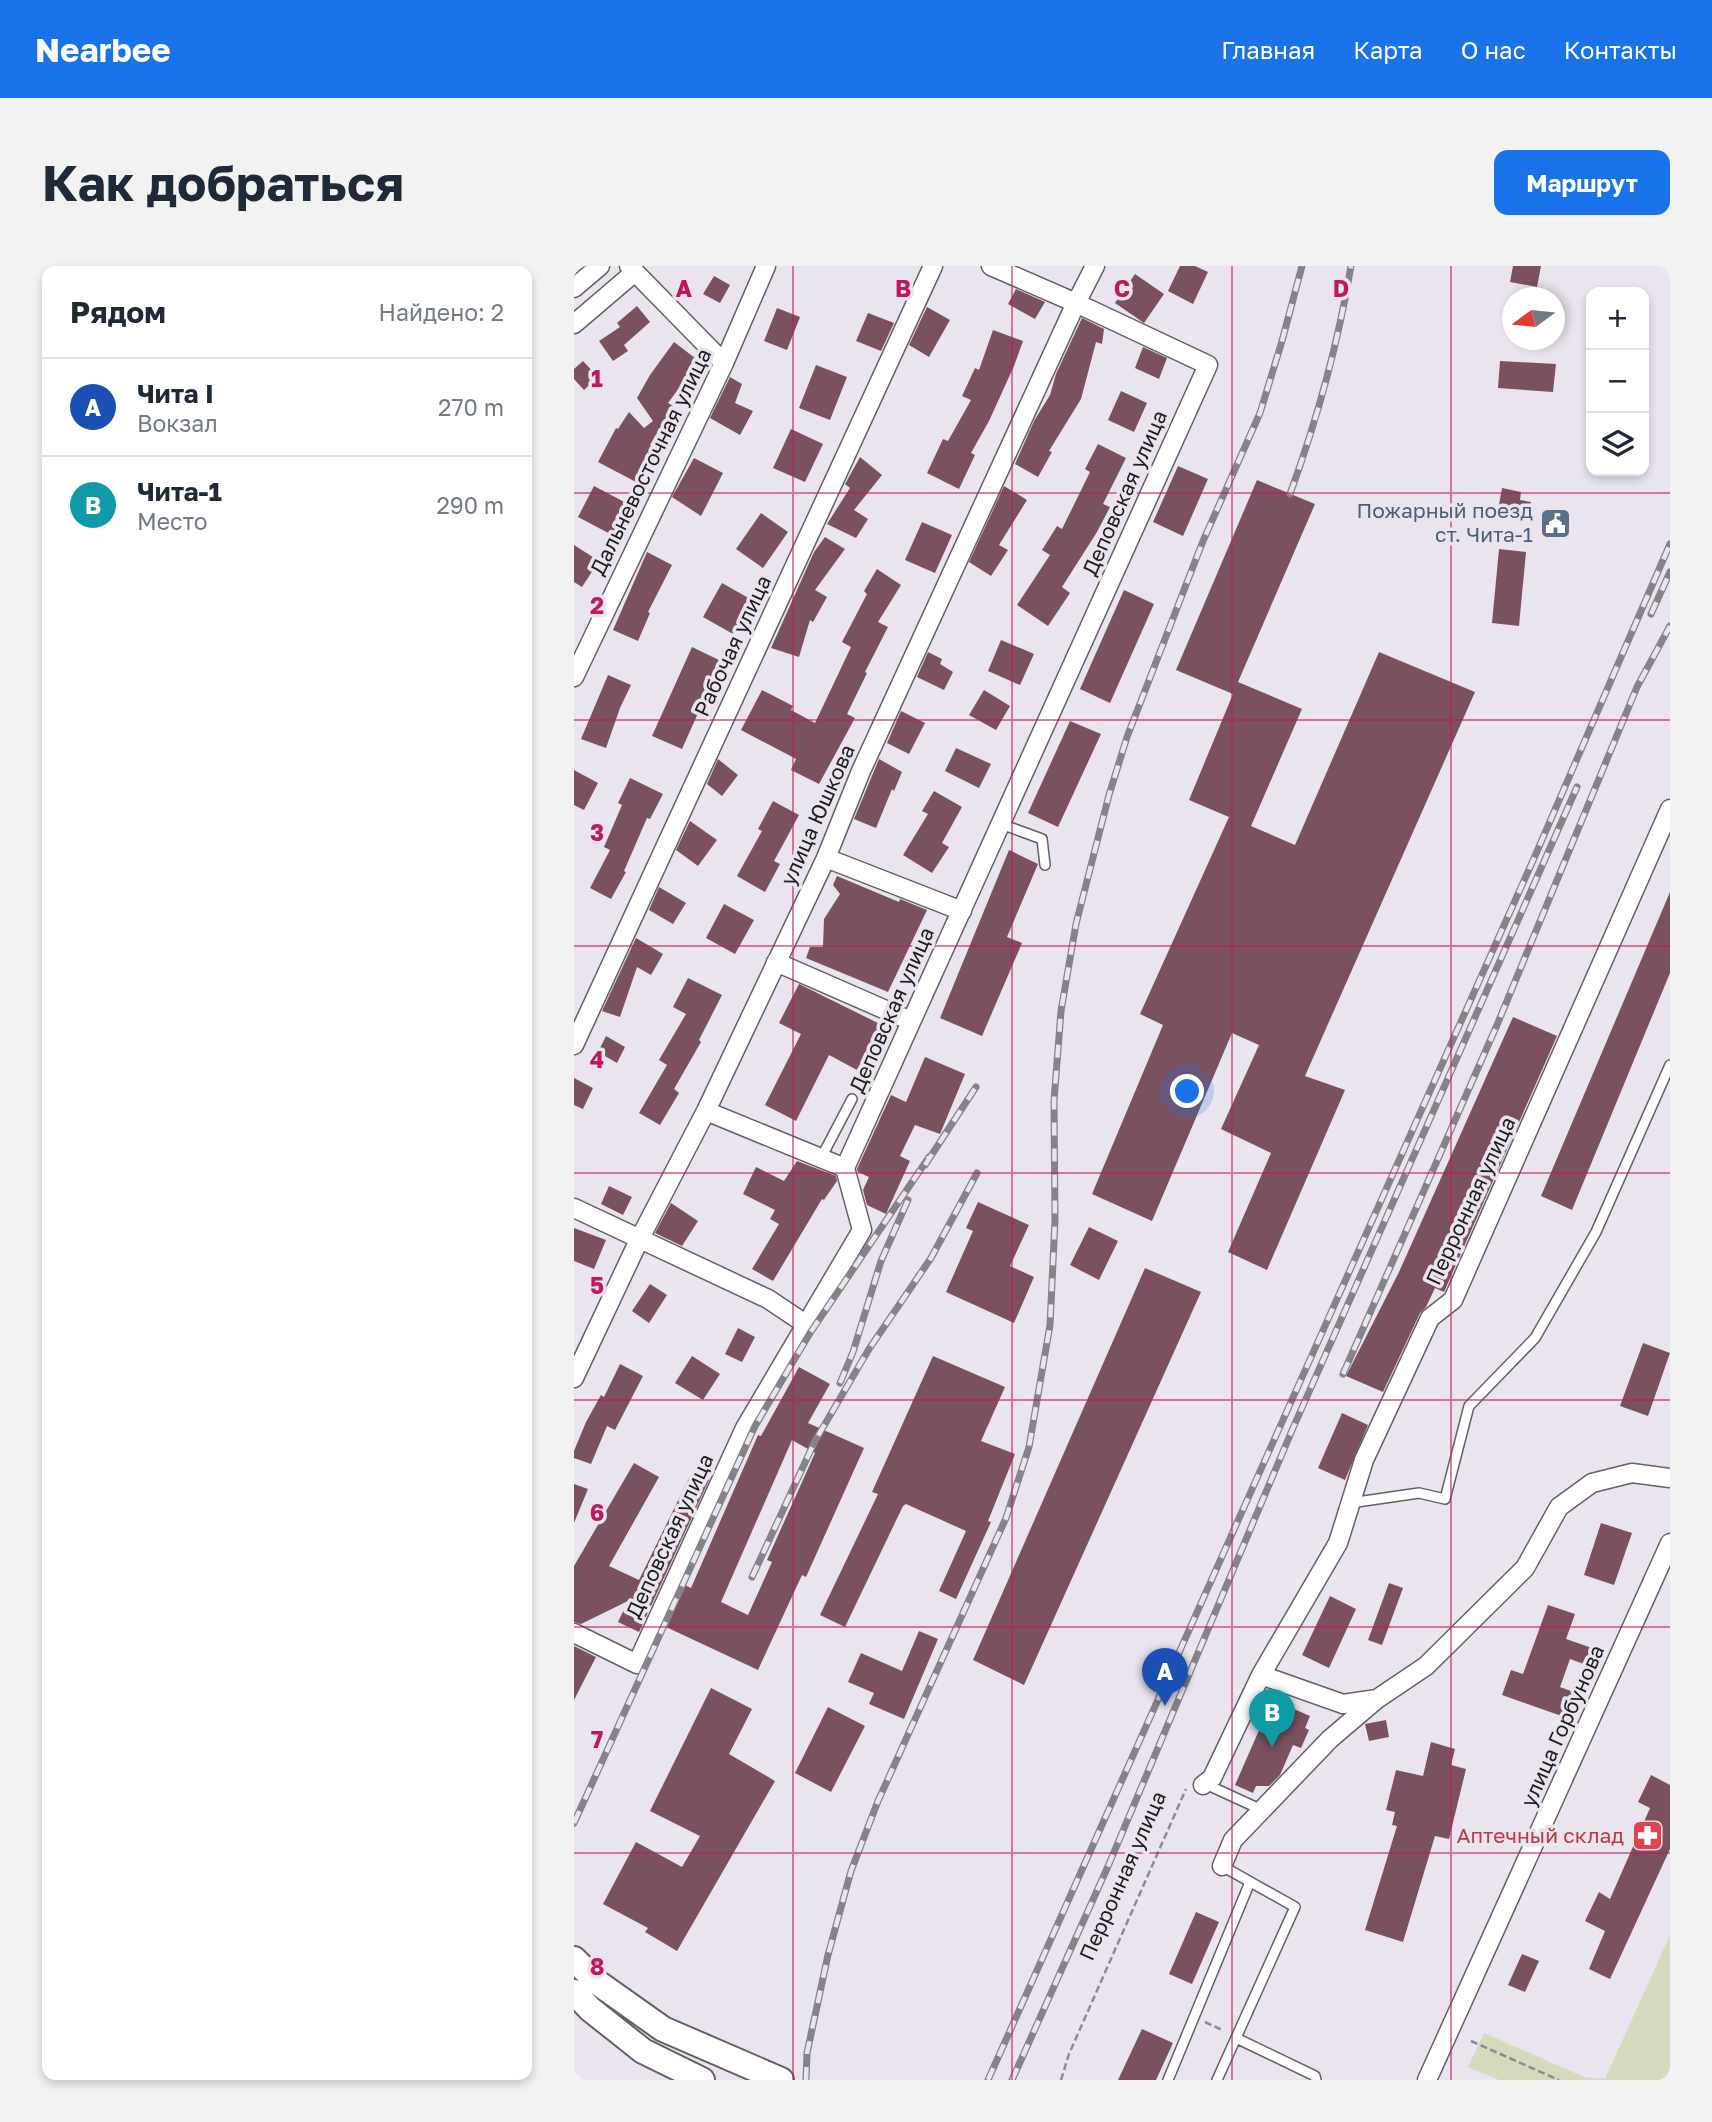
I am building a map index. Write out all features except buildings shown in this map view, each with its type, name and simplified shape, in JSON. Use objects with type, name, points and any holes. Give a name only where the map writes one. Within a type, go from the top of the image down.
[{"type":"main road","points":[[574,1959],[598,1983],[663,2029],[773,2076]]},
{"type":"main road","points":[[574,1992],[590,2009],[643,2051],[702,2080]]},
{"type":"street","points":[[574,288],[600,266]]},
{"type":"street","name":"Дальневосточная улица","points":[[574,677],[724,363],[766,266]]},
{"type":"street","name":"Рабочая улица","points":[[574,1045],[933,266]]},
{"type":"street","points":[[991,266],[1076,303]]},
{"type":"street","name":"улица Юшкова","points":[[574,1378],[581,1346],[706,1111],[826,858],[861,771],[1095,266]]},
{"type":"street","points":[[574,324],[632,269],[724,363]]},
{"type":"street","name":"Деповская улица","points":[[574,1633],[637,1664],[744,1428],[862,1230],[845,1168],[1208,365],[1076,303]]},
{"type":"street","name":"Перронная улица","points":[[1207,1782],[1261,1675],[1338,1543],[1364,1460],[1430,1318],[1454,1300],[1670,809]]},
{"type":"street","points":[[826,858],[962,911]]},
{"type":"street","points":[[776,962],[911,1021]]},
{"type":"street","points":[[706,1111],[845,1168]]},
{"type":"street","points":[[574,1208],[768,1299],[807,1325]]},
{"type":"street","points":[[1222,1866],[1233,1840],[1330,1739],[1377,1699],[1426,1666],[1525,1568],[1559,1507],[1592,1483],[1632,1473],[1670,1478]]},
{"type":"street","name":"улица Горбунова","points":[[1427,2080],[1670,1544]]},
{"type":"street","points":[[1261,1675],[1343,1704],[1377,1699]]},
{"type":"lane","points":[[1001,824],[1042,839],[1045,865]]},
{"type":"lane","points":[[1350,1503],[1419,1493],[1445,1499],[1469,1406],[1535,1339],[1596,1232],[1670,1065]]},
{"type":"lane","points":[[821,1158],[852,1099]]},
{"type":"lane","points":[[1207,1782],[1212,1787],[1262,1810]]},
{"type":"lane","points":[[1217,2080],[1234,2037],[1295,1908],[1222,1866]]},
{"type":"lane","points":[[1168,2080],[1250,1882]]},
{"type":"lane","points":[[1234,2037],[1315,2076],[1316,2080]]},
{"type":"path","name":"Перронная улица","points":[[1061,2080],[1069,2054],[1190,1779],[1207,1782]]},
{"type":"path","points":[[1209,2024],[1234,2037]]},
{"type":"path","points":[[1471,2041],[1559,2080]]},
{"type":"green space","points":[[1670,1935],[1670,2080],[1499,2080],[1468,2067],[1484,2033],[1584,2077],[1605,2079]]},
{"type":"railway","points":[[806,2080],[807,2053],[828,1955],[851,1871],[878,1801],[1006,1518],[1029,1447],[1050,1325],[1055,1220],[1054,1101],[1061,1011],[1076,924],[1109,795],[1127,737],[1203,541],[1260,413],[1302,266]]},
{"type":"railway","points":[[1290,494],[1326,382],[1351,266]]},
{"type":"railway","points":[[988,2080],[1535,856],[1670,544]]},
{"type":"railway","points":[[1651,614],[1670,572]]},
{"type":"railway","points":[[1343,1374],[1497,1025],[1637,687],[1670,626]]},
{"type":"railway","points":[[1012,2080],[1109,1864],[1293,1428],[1577,787]]},
{"type":"railway","points":[[925,1165],[976,1087]]},
{"type":"railway","points":[[574,1823],[755,1426],[810,1333],[929,1157]]},
{"type":"railway","points":[[752,1577],[815,1441],[869,1349],[931,1258],[977,1173]]},
{"type":"railway","points":[[840,1383],[853,1352],[881,1261],[908,1200]]},
{"type":"place","name":"Пожарный поезд ст. Чита-1","points":[[1556,523]]},
{"type":"place","name":"Чита I","points":[[1165,1706]]},
{"type":"place","name":"Чита-1","points":[[1272,1747]]},
{"type":"place","name":"Аптечный склад","points":[[1647,1836]]}]
